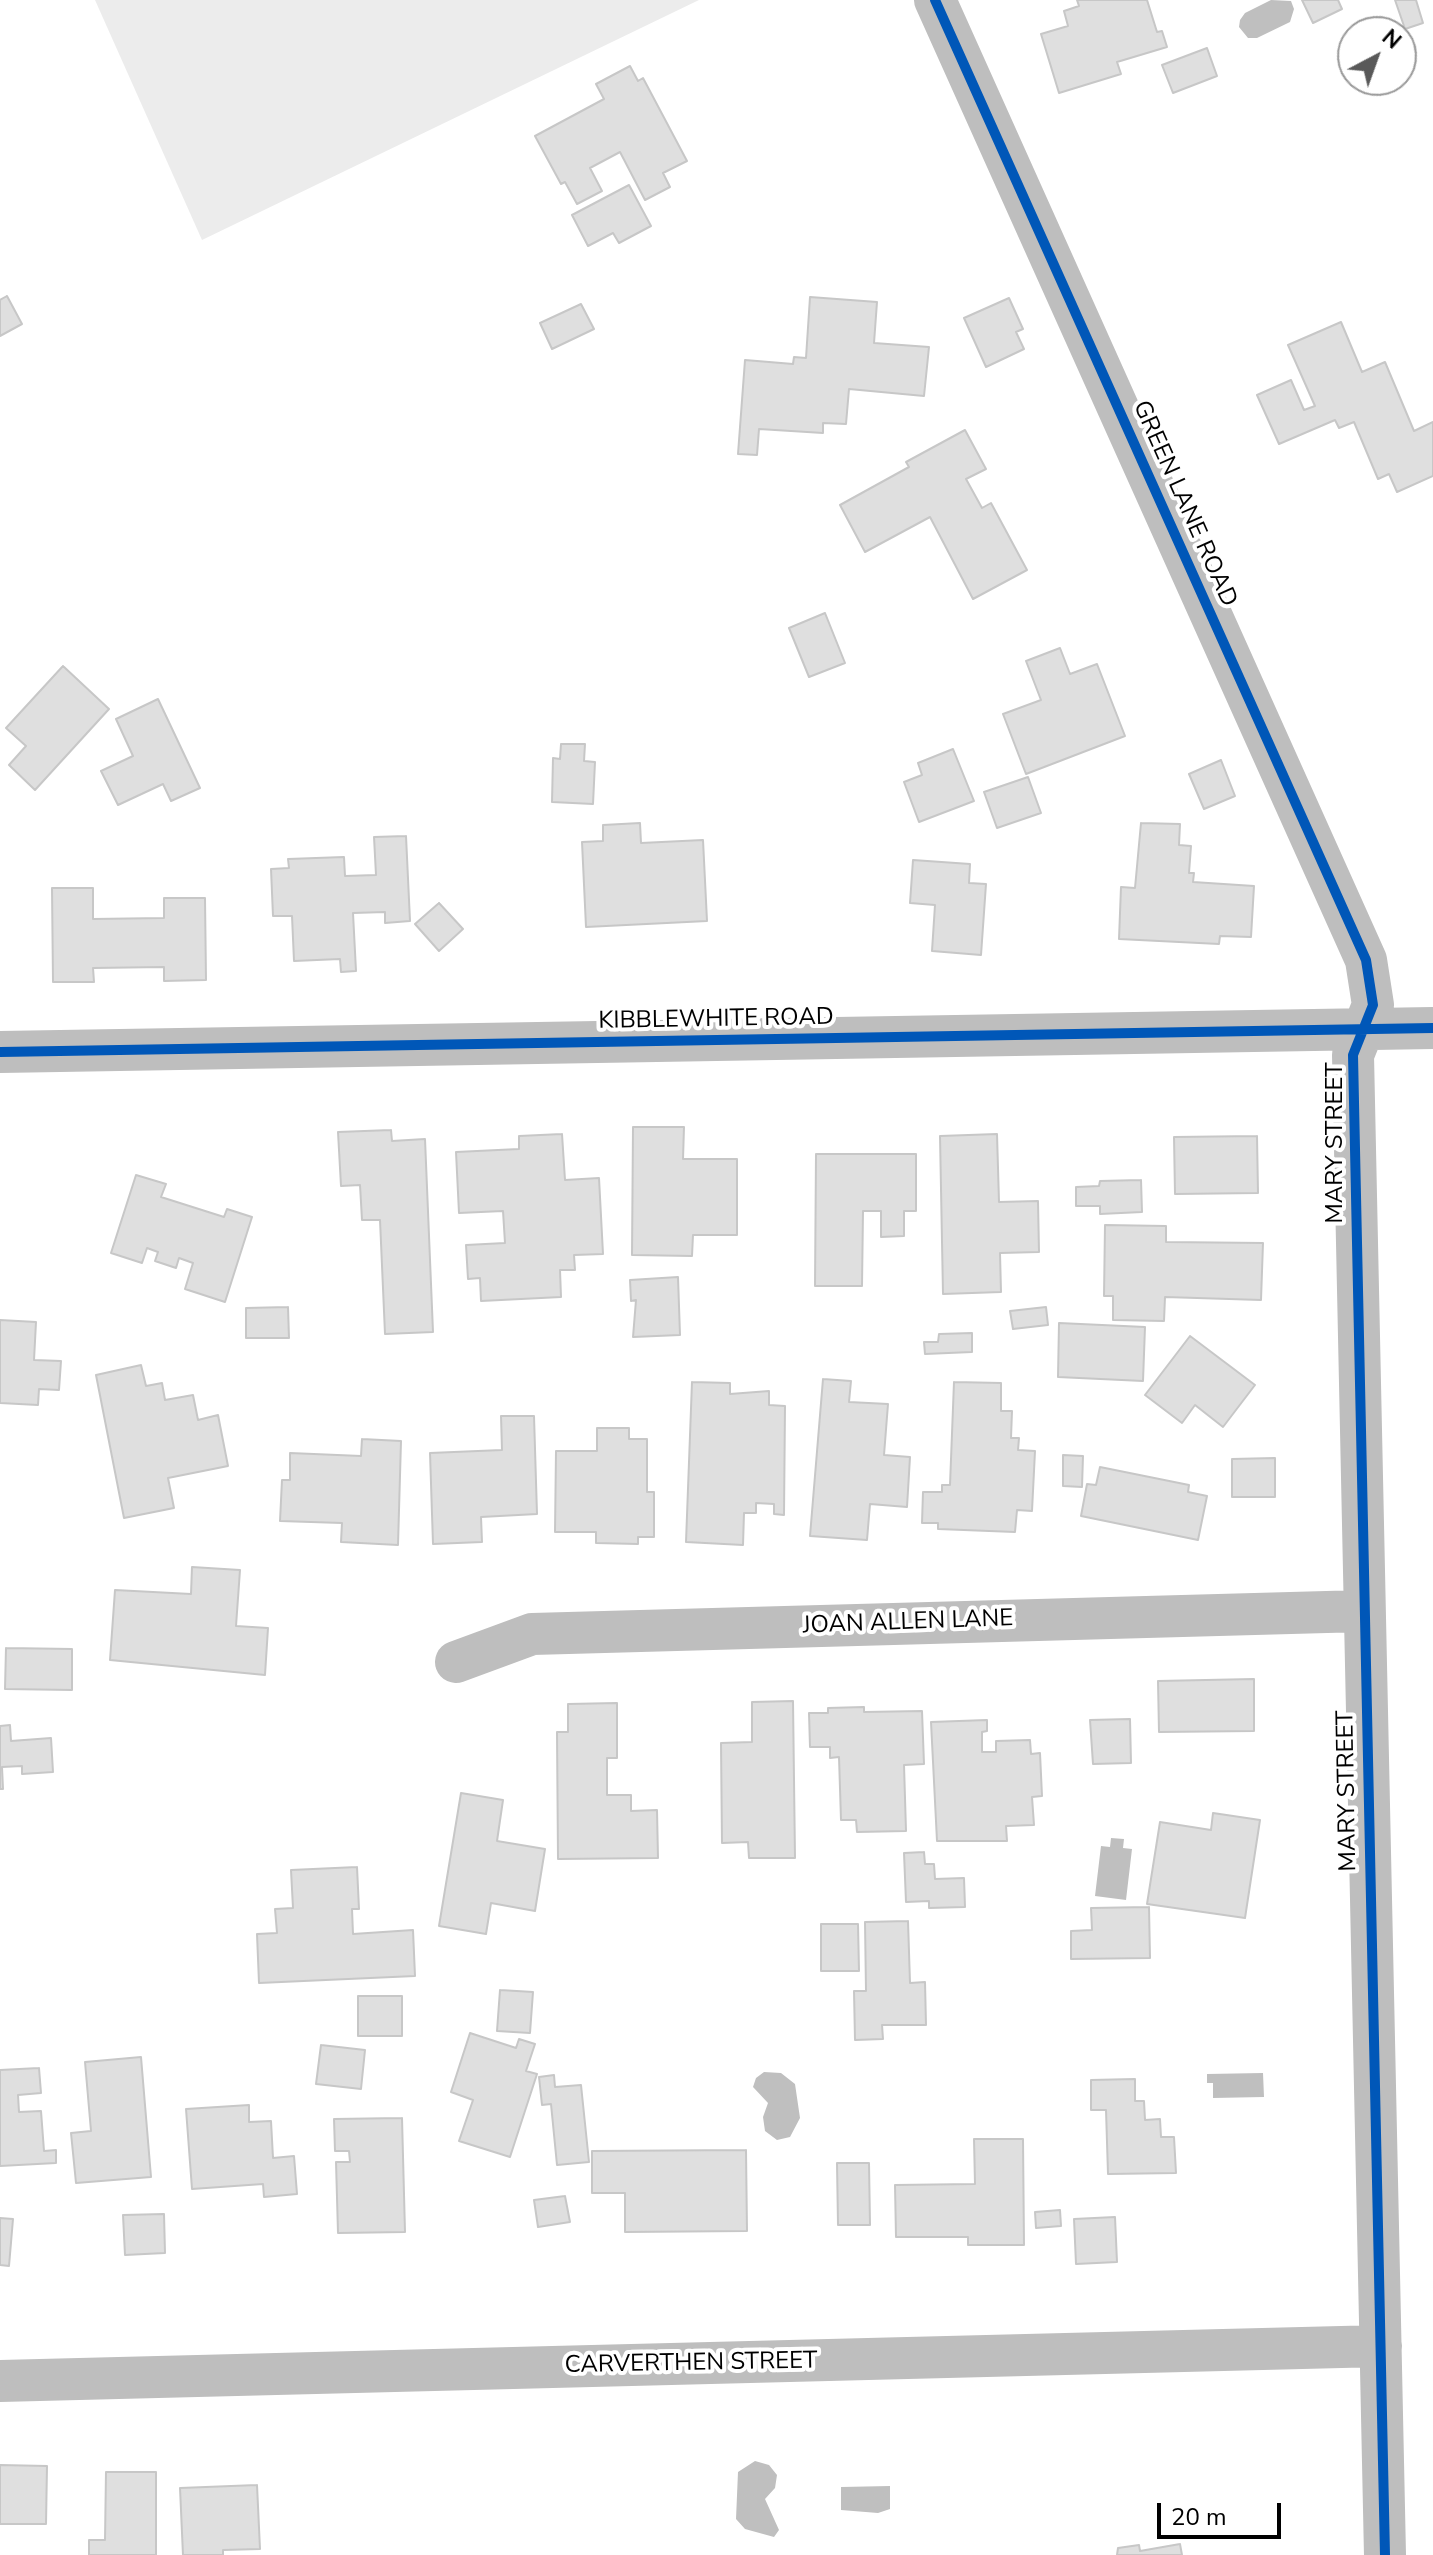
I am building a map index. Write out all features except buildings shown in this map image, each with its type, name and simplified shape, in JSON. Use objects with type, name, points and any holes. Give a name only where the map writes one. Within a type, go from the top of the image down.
[{"type":"street","name":"GREEN LANE ROAD","points":[[935,0],[1353,926],[1366,960],[1373,1005],[1366,1029]]},
{"type":"street","name":"KIBBLEWHITE ROAD","points":[[0,1052],[1433,1028]]},
{"type":"street","name":"MARY STREET","points":[[1366,1029],[1353,1055],[1385,2555]]},
{"type":"street","name":"JOAN ALLEN LANE","points":[[456,1662],[532,1634],[1363,1611]]},
{"type":"street","name":"CARVERTHEN STREET","points":[[0,2381],[1381,2346]]},
{"type":"shaded area","points":[[95,0],[699,0],[202,240]]},
{"type":"shaded area","points":[[1271,0],[1291,1],[1294,9],[1290,22],[1257,38],[1248,38],[1239,27],[1240,20],[1245,13]]},
{"type":"shaded area","points":[[1111,1838],[1124,1839],[1123,1848],[1132,1849],[1126,1900],[1095,1896],[1101,1846],[1110,1847]]},
{"type":"shaded area","points":[[764,2072],[781,2073],[795,2084],[800,2118],[790,2137],[777,2140],[765,2131],[763,2117],[768,2103],[753,2087],[756,2078]]},
{"type":"shaded area","points":[[1263,2073],[1264,2097],[1213,2098],[1213,2083],[1207,2083],[1207,2074]]},
{"type":"shaded area","points":[[755,2461],[769,2465],[777,2475],[775,2488],[765,2499],[779,2530],[774,2537],[745,2529],[736,2519],[738,2472]]},
{"type":"shaded area","points":[[890,2486],[890,2509],[878,2513],[841,2510],[841,2487]]},
{"type":"cycle path","points":[[935,0],[1366,960],[1373,1005],[1353,1055],[1385,2555]]},
{"type":"cycle path","points":[[0,1052],[1433,1028]]}]
